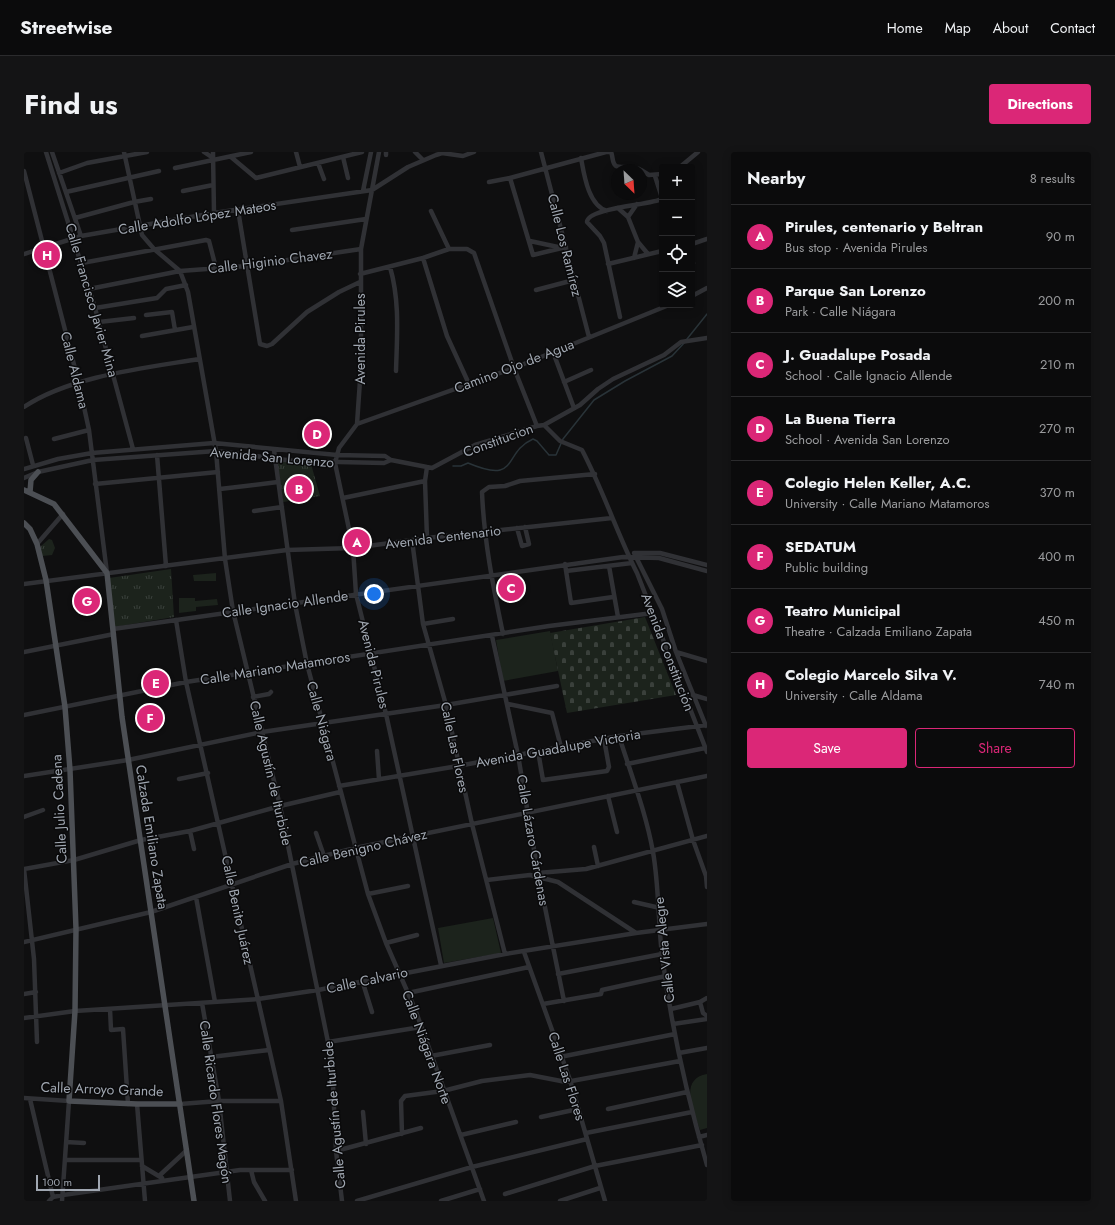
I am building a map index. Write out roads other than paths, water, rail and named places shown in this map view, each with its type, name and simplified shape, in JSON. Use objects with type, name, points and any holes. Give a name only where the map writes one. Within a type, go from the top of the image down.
[{"type":"main road","points":[[30,492],[32,480],[38,472]]},
{"type":"main road","points":[[24,490],[49,500],[63,514],[107,573]]},
{"type":"main road","name":"Calle Julio Cadena","points":[[24,522],[30,529],[36,544],[46,580],[65,707],[70,770],[76,929],[75,1011],[69,1101]]},
{"type":"main road","name":"Calzada Emiliano Zapata","points":[[107,573],[128,760],[194,1201]]},
{"type":"main road","name":"Calle Arroyo Grande","points":[[69,1101],[128,1104],[180,1104]]},
{"type":"street","name":"Calle Francisco Javier Mina","points":[[46,152],[95,308],[133,449]]},
{"type":"street","name":"Calle Francisco Javier Mina","points":[[52,152],[81,236]]},
{"type":"street","points":[[59,173],[87,163],[147,152]]},
{"type":"street","points":[[204,152],[213,160]]},
{"type":"street","points":[[213,152],[214,213]]},
{"type":"street","points":[[175,168],[251,152]]},
{"type":"street","points":[[296,152],[300,167]]},
{"type":"street","points":[[231,157],[256,178],[362,152]]},
{"type":"street","points":[[362,191],[370,152]]},
{"type":"street","name":"Avenida Pirules","points":[[379,152],[360,249],[361,366],[357,424],[344,441],[335,462],[353,548],[356,594],[386,714],[441,965]]},
{"type":"street","points":[[414,152],[423,160]]},
{"type":"street","points":[[372,190],[423,160],[441,153],[463,156],[474,152]]},
{"type":"street","name":"Calle Los Ramírez","points":[[541,152],[589,337]]},
{"type":"street","points":[[489,182],[510,178],[581,158],[611,152],[614,164]]},
{"type":"street","points":[[684,164],[698,152]]},
{"type":"street","points":[[125,155],[142,235],[154,249],[180,271]]},
{"type":"street","points":[[343,157],[348,178]]},
{"type":"street","points":[[581,158],[590,191],[599,207],[607,211]]},
{"type":"street","points":[[318,163],[324,179]]},
{"type":"street","name":"Calle Aldama","points":[[24,171],[79,384],[89,430],[107,573]]},
{"type":"street","points":[[66,192],[130,179],[159,171]]},
{"type":"street","points":[[647,174],[655,176],[659,175]]},
{"type":"street","points":[[655,176],[659,189]]},
{"type":"street","points":[[510,178],[533,255],[566,247]]},
{"type":"street","points":[[183,191],[214,185]]},
{"type":"street","name":"Calle Adolfo López Mateos","points":[[24,254],[81,236],[140,225],[372,190]]},
{"type":"street","points":[[75,218],[134,202],[151,199]]},
{"type":"street","points":[[620,317],[604,243],[600,236],[587,222],[589,216],[618,208],[650,203],[659,200]]},
{"type":"street","points":[[628,217],[637,204]]},
{"type":"street","points":[[618,208],[628,217],[638,242],[648,254]]},
{"type":"street","points":[[238,210],[260,344],[264,346],[272,344],[307,312],[339,292],[360,282]]},
{"type":"street","points":[[431,211],[449,250]]},
{"type":"street","points":[[292,230],[366,219]]},
{"type":"street","points":[[695,243],[707,239]]},
{"type":"street","points":[[82,264],[154,249],[208,240],[216,268]]},
{"type":"street","points":[[530,241],[560,248]]},
{"type":"street","points":[[634,258],[638,242]]},
{"type":"street","name":"Calle Higinio Chavez","points":[[89,289],[180,271],[247,266],[360,249]]},
{"type":"street","points":[[360,274],[449,250],[468,249],[474,253],[536,426]]},
{"type":"street","points":[[608,264],[659,251]]},
{"type":"street","points":[[423,258],[447,336],[469,384]]},
{"type":"street","points":[[390,267],[396,295],[396,371]]},
{"type":"street","name":"Calle Agustín de Iturbide","points":[[180,271],[186,285],[216,451],[225,559],[233,611],[280,806],[328,1042],[334,1085],[336,1152],[342,1201]]},
{"type":"street","points":[[536,290],[574,280]]},
{"type":"street","points":[[95,308],[157,298],[166,288],[186,285]]},
{"type":"street","points":[[695,294],[707,288]]},
{"type":"street","name":"Camino Ojo de Agua","points":[[357,424],[514,368],[662,308]]},
{"type":"street","points":[[146,315],[172,312],[175,330]]},
{"type":"street","points":[[99,322],[134,318]]},
{"type":"street","points":[[142,336],[193,327]]},
{"type":"street","points":[[544,425],[574,408],[613,379],[664,355],[680,342],[707,338]]},
{"type":"street","points":[[553,352],[574,408]]},
{"type":"street","points":[[24,407],[41,397],[113,374],[199,359]]},
{"type":"street","points":[[564,382],[591,370]]},
{"type":"street","name":"Constitucion","points":[[391,460],[427,467],[438,466],[475,445],[536,426],[544,425],[560,441],[582,450],[595,474],[612,518],[632,555]]},
{"type":"street","points":[[54,439],[89,430]]},
{"type":"street","points":[[26,438],[33,465]]},
{"type":"street","name":"Avenida San Lorenzo","points":[[24,469],[33,465],[92,453],[214,443],[337,455],[385,456],[391,460]]},
{"type":"street","name":"Calle Niágara","points":[[274,450],[295,604],[307,664],[355,848]]},
{"type":"street","name":"Avenida San Lorenzo","points":[[24,478],[38,472],[93,460],[157,454],[216,451],[275,459],[384,463],[391,460]]},
{"type":"street","points":[[157,454],[166,566]]},
{"type":"street","points":[[427,467],[425,481],[427,538]]},
{"type":"street","points":[[95,484],[218,472]]},
{"type":"street","points":[[503,634],[490,575],[484,531],[482,492],[489,487],[505,486],[520,481],[595,474]]},
{"type":"street","points":[[343,498],[425,481]]},
{"type":"street","points":[[220,489],[278,482]]},
{"type":"street","points":[[254,511],[282,508]]},
{"type":"street","points":[[36,544],[63,514]]},
{"type":"street","name":"Avenida Centenario","points":[[24,584],[287,550],[353,548],[484,531],[612,518]]},
{"type":"street","points":[[517,528],[522,546],[529,544],[525,527]]},
{"type":"street","name":"Calle Las Flores","points":[[412,540],[423,624],[446,705],[458,766],[505,954]]},
{"type":"street","points":[[632,555],[660,553],[707,565]]},
{"type":"street","points":[[632,555],[659,558],[707,571]]},
{"type":"street","name":"Calle Ignacio Allende","points":[[24,652],[176,620],[632,555]]},
{"type":"street","name":"Avenida Constitución","points":[[632,555],[632,563],[706,750]]},
{"type":"street","name":"Avenida Constitución","points":[[632,555],[662,609],[676,652],[693,696],[707,726]]},
{"type":"street","points":[[566,571],[632,563]]},
{"type":"street","points":[[565,564],[571,603],[614,597]]},
{"type":"street","points":[[609,566],[618,617]]},
{"type":"street","name":"Calle Mariano Matamoros","points":[[24,715],[120,697],[186,682],[247,672],[653,613]]},
{"type":"street","name":"Calle Benito Juárez","points":[[176,620],[186,682],[208,773],[231,884],[281,1101],[296,1201]]},
{"type":"street","points":[[423,624],[452,620]]},
{"type":"street","name":"Calle Lázaro Cárdenas","points":[[492,636],[508,704],[538,875],[564,1001]]},
{"type":"street","points":[[676,652],[707,662]]},
{"type":"street","points":[[24,776],[128,760],[262,732],[446,705],[557,686]]},
{"type":"street","points":[[253,697],[269,694],[271,692]]},
{"type":"street","points":[[693,696],[707,700]]},
{"type":"street","points":[[508,704],[552,713],[560,747]]},
{"type":"street","name":"Avenida Guadalupe Victoria","points":[[339,786],[458,766],[619,736],[696,726],[707,726]]},
{"type":"street","name":"Calle Vista Alegre","points":[[619,736],[653,852],[660,908],[662,954],[678,1053],[692,1112],[707,1165]]},
{"type":"street","points":[[538,751],[542,780],[607,771],[609,767],[604,739]]},
{"type":"street","points":[[628,764],[706,750]]},
{"type":"street","points":[[377,751],[379,779]]},
{"type":"street","points":[[179,779],[208,773]]},
{"type":"street","name":"Calle Benigno Chávez","points":[[24,942],[151,912],[292,864],[355,848],[707,776]]},
{"type":"street","points":[[677,782],[693,840],[706,876],[707,887]]},
{"type":"street","points":[[37,1042],[34,959],[26,920],[24,869],[74,860],[141,840],[190,831],[280,806],[340,792]]},
{"type":"street","points":[[608,796],[617,832]]},
{"type":"street","points":[[24,816],[43,810]]},
{"type":"street","points":[[190,831],[194,849]]},
{"type":"street","points":[[316,833],[324,856]]},
{"type":"street","points":[[487,880],[586,869],[653,852],[707,836]]},
{"type":"street","points":[[594,847],[598,866]]},
{"type":"street","name":"Calle Niágara Norte","points":[[355,848],[368,894],[386,943],[421,1027],[484,1201]]},
{"type":"street","points":[[538,875],[562,885],[636,933]]},
{"type":"street","points":[[368,894],[408,886]]},
{"type":"street","points":[[196,897],[215,1002]]},
{"type":"street","points":[[634,902],[660,908]]},
{"type":"street","name":"Calle Calvario","points":[[24,1018],[75,1011],[258,999],[318,990],[362,980],[505,954],[636,933],[707,924]]},
{"type":"street","points":[[386,943],[417,935]]},
{"type":"street","name":"Calle Las Flores","points":[[524,952],[560,1057],[570,1080],[605,1201]]},
{"type":"street","points":[[558,974],[662,954]]},
{"type":"street","points":[[408,993],[529,967]]},
{"type":"street","points":[[543,1004],[601,994],[602,990],[666,976]]},
{"type":"street","points":[[362,980],[372,1012]]},
{"type":"street","points":[[24,994],[36,992]]},
{"type":"street","points":[[671,1009],[700,1002],[707,998]]},
{"type":"street","points":[[700,1002],[703,1012],[707,1016]]},
{"type":"street","name":"Calle Ricardo Flores Magón","points":[[202,1003],[219,1101],[230,1201]]},
{"type":"street","points":[[110,1009],[111,1030],[123,1029],[128,1104]]},
{"type":"street","points":[[673,1024],[707,1019]]},
{"type":"street","points":[[328,1042],[421,1027]]},
{"type":"street","points":[[560,1057],[675,1034]]},
{"type":"street","points":[[431,1056],[490,1045]]},
{"type":"street","points":[[678,1053],[707,1048]]},
{"type":"street","points":[[211,1057],[269,1050]]},
{"type":"street","points":[[402,1134],[401,1098],[443,1091],[482,1081],[530,1075],[561,1082],[680,1061]]},
{"type":"street","points":[[608,1109],[687,1092]]},
{"type":"street","name":"Calle Arroyo Grande","points":[[24,1098],[69,1101]]},
{"type":"street","points":[[30,1098],[51,1199],[63,1195],[190,1176],[251,1170],[292,1170]]},
{"type":"street","points":[[62,1201],[69,1101]]},
{"type":"street","points":[[180,1104],[219,1101],[281,1101]]},
{"type":"street","points":[[137,1104],[145,1201]]},
{"type":"street","points":[[541,1117],[578,1109]]},
{"type":"street","points":[[363,1112],[366,1144]]},
{"type":"street","points":[[586,1133],[692,1112]]},
{"type":"street","points":[[461,1135],[516,1122]]},
{"type":"street","points":[[336,1152],[421,1128]]},
{"type":"street","points":[[699,1137],[707,1135]]},
{"type":"street","points":[[357,1201],[472,1167],[587,1139]]},
{"type":"street","points":[[66,1142],[84,1143]]},
{"type":"street","points":[[505,1194],[595,1166],[702,1145]]},
{"type":"street","points":[[160,1175],[186,1150]]},
{"type":"street","points":[[65,1160],[142,1163],[160,1175],[164,1181]]},
{"type":"street","points":[[251,1170],[254,1182],[265,1201]]},
{"type":"street","points":[[560,1201],[600,1188]]},
{"type":"street","points":[[441,1201],[480,1189]]},
{"type":"waterway","points":[[687,339],[707,314]]},
{"type":"waterway","points":[[453,466],[461,466],[468,463],[484,469],[503,469],[523,445],[533,439],[537,441],[549,455],[556,455],[563,439],[594,400],[625,381],[672,356],[685,342]]},
{"type":"place","name":"Colegio Marcelo Silva V.","points":[[47,255]]},
{"type":"place","name":"La Buena Tierra","points":[[317,434]]},
{"type":"place","name":"Parque San Lorenzo","points":[[299,489]]},
{"type":"place","name":"Pirules, centenario y Beltran","points":[[357,542]]},
{"type":"place","name":"J. Guadalupe Posada","points":[[511,588]]},
{"type":"place","name":"Teatro Municipal","points":[[87,601]]},
{"type":"place","name":"Colegio Helen Keller, A.C.","points":[[156,683]]},
{"type":"place","name":"SEDATUM","points":[[150,718]]}]
